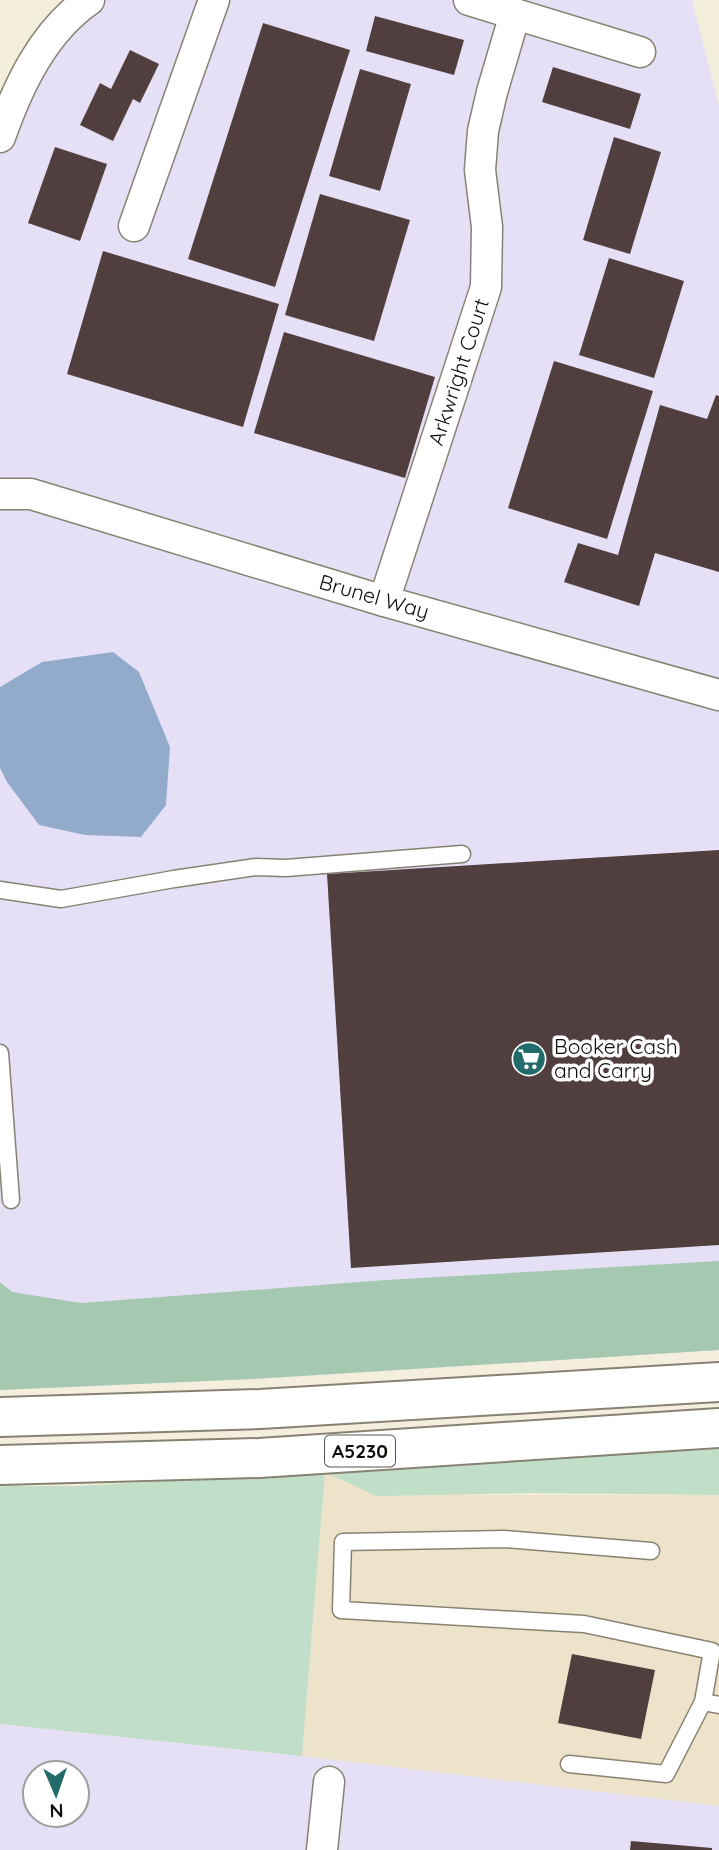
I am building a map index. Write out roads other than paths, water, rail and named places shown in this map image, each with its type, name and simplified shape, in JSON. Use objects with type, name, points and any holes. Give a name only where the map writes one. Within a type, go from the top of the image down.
[{"type":"main road","name":"A5230","points":[[0,1418],[260,1409],[719,1382]]},
{"type":"main road","name":"A5230","points":[[0,1465],[259,1458],[719,1428]]},
{"type":"street","points":[[0,137],[11,106],[38,53],[76,9],[89,0]]},
{"type":"street","points":[[134,226],[214,0]]},
{"type":"street","points":[[468,0],[640,52]]},
{"type":"street","name":"Arkwright Court","points":[[384,601],[486,287],[488,227],[480,170],[483,131],[515,14]]},
{"type":"street","name":"Brunel Way","points":[[0,472],[31,494]]},
{"type":"street","name":"Brunel Way","points":[[0,494],[31,494],[384,601],[719,695]]},
{"type":"street","points":[[322,1850],[330,1782]]},
{"type":"lane","points":[[0,890],[61,899],[256,867],[286,868],[462,854]]},
{"type":"lane","points":[[0,1053],[10,1200]]},
{"type":"lane","points":[[569,1764],[666,1774],[711,1703],[712,1651],[584,1624],[341,1611],[343,1542],[505,1539],[651,1551]]},
{"type":"water","points":[[113,652],[139,672],[170,747],[166,805],[141,837],[85,835],[39,825],[7,782],[0,768],[0,687],[42,662]]},
{"type":"place","name":"Booker Cash and Carry","points":[[529,1059]]}]
